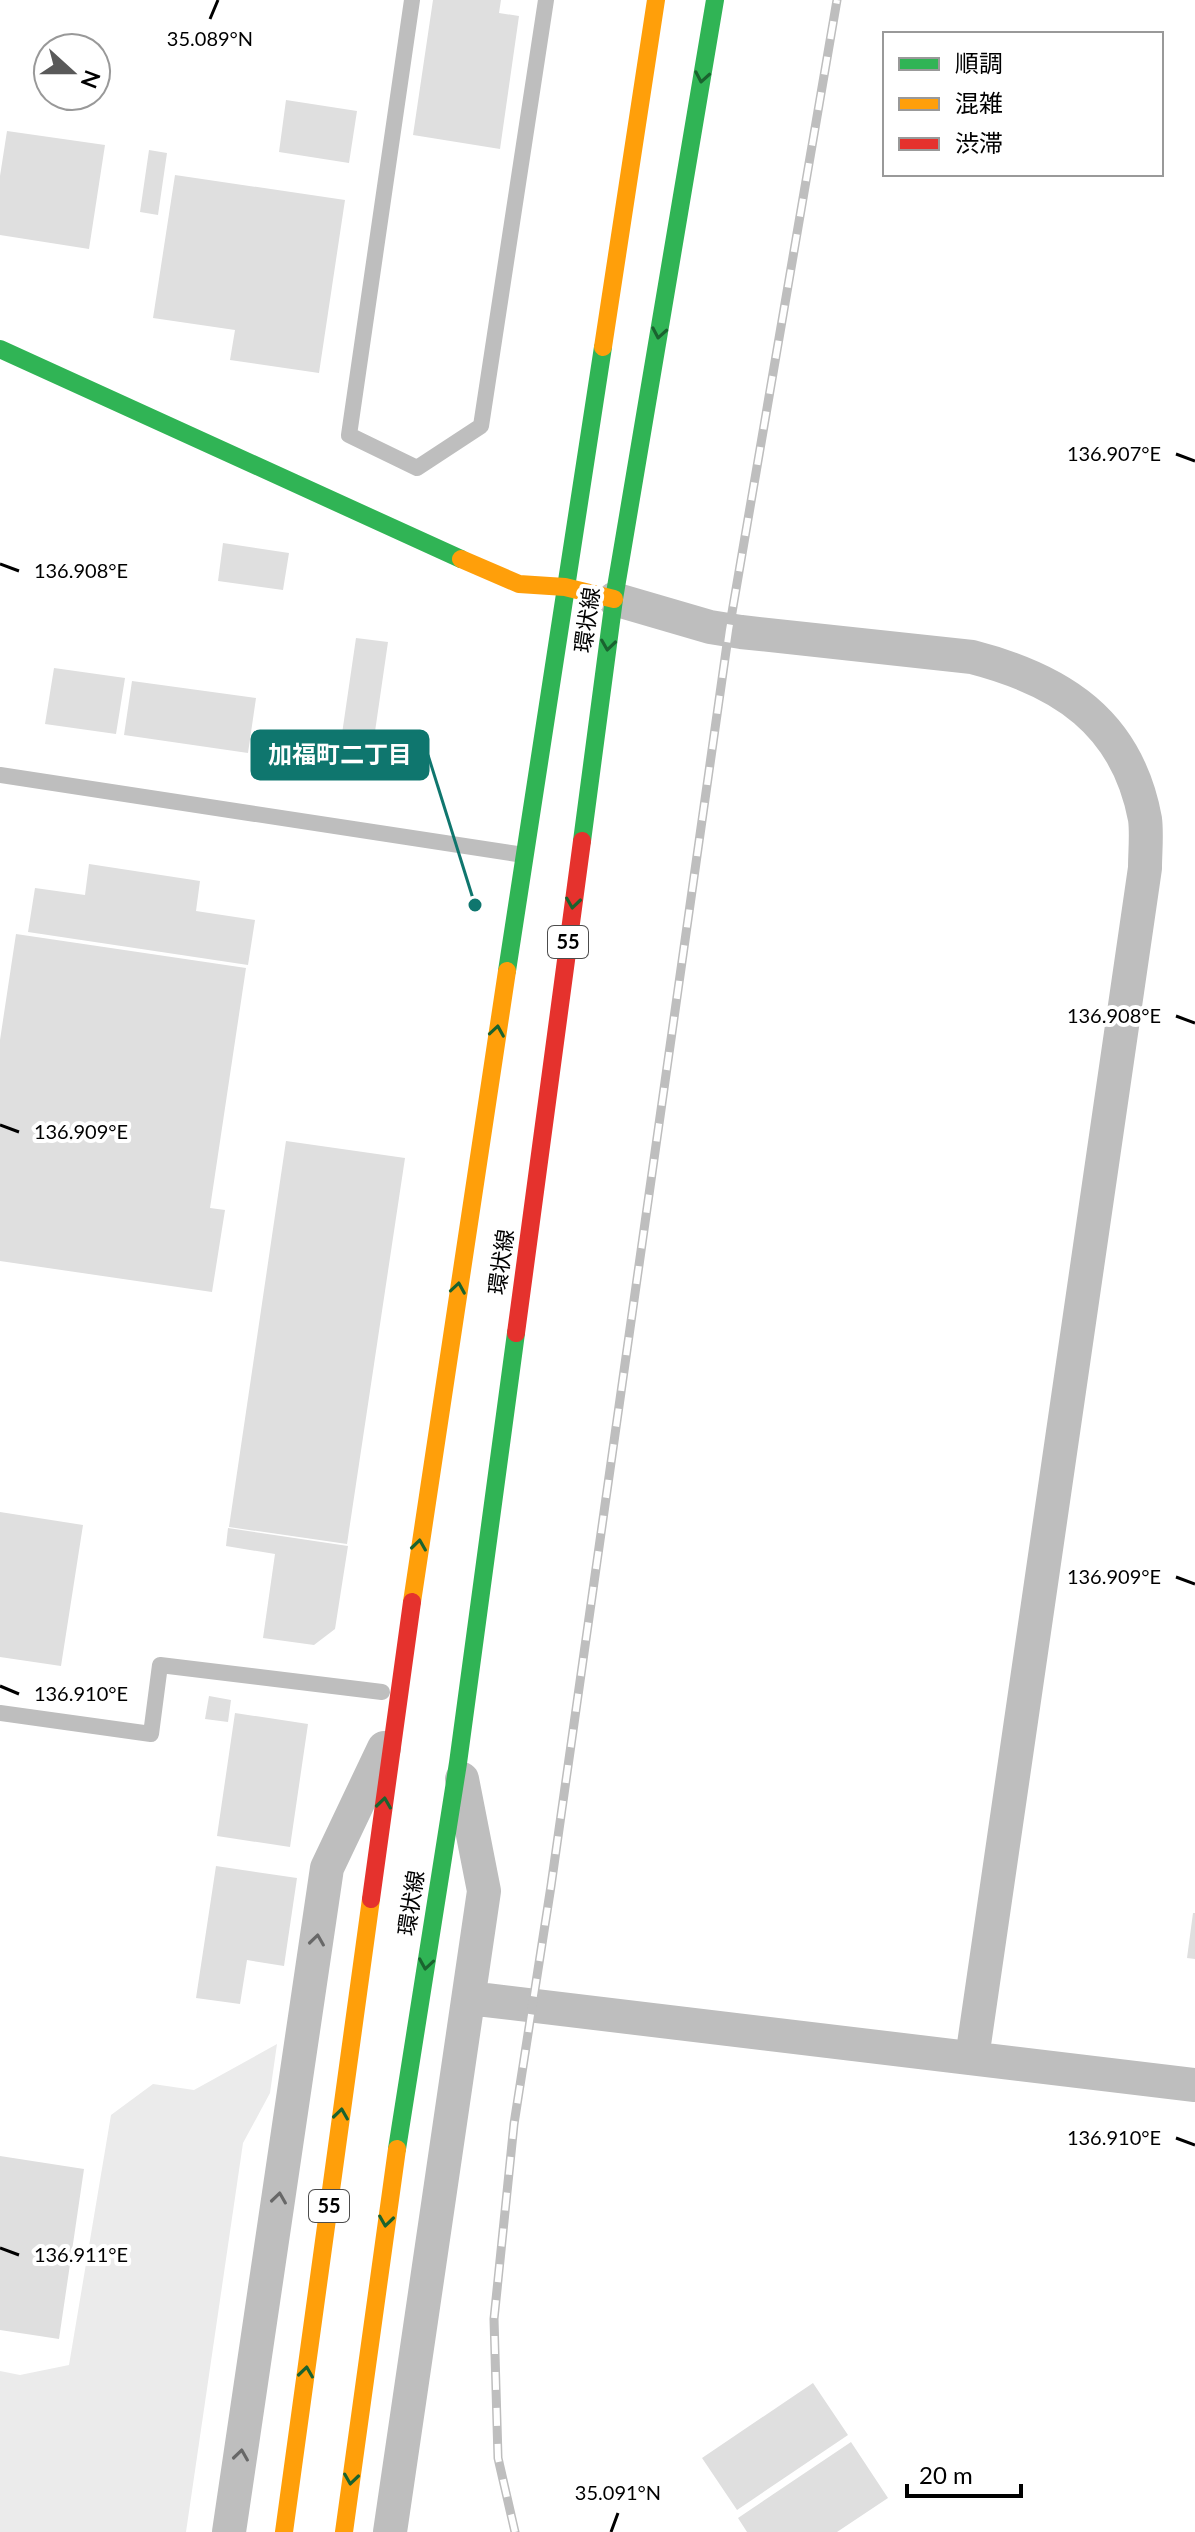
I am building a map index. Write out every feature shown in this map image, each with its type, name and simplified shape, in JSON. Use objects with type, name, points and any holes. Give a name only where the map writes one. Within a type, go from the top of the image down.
[{"type":"main road","name":"環状線","points":[[284,2532],[428,1484],[656,0]]},
{"type":"main road","name":"環状線","points":[[344,2532],[394,2167],[458,1763],[614,599],[715,0]]},
{"type":"main road","points":[[0,349],[519,584],[565,587],[614,599]]},
{"type":"street","points":[[614,599],[710,627],[972,657],[1044,682],[1074,699],[1099,723],[1118,748],[1127,761],[1145,820],[1145,868],[972,2058]]},
{"type":"street","points":[[229,2532],[327,1868],[395,1725]]},
{"type":"street","points":[[390,2532],[484,1891],[458,1763]]},
{"type":"street","points":[[469,1998],[1195,2085]]},
{"type":"lane","points":[[412,0],[349,435],[417,468],[481,426],[546,0]]},
{"type":"lane","points":[[0,775],[524,855]]},
{"type":"lane","points":[[0,1713],[151,1734],[160,1665],[382,1692]]},
{"type":"shaded area","points":[[277,2044],[270,2093],[243,2143],[186,2532],[0,2532],[0,2371],[20,2375],[69,2365],[111,2115],[153,2084],[194,2090]]},
{"type":"building","points":[[433,0],[501,0],[499,13],[519,16],[500,149],[413,135]]},
{"type":"building","points":[[286,100],[357,111],[349,163],[279,152]]},
{"type":"building","points":[[7,131],[105,145],[89,249],[0,235],[0,176]]},
{"type":"building","points":[[149,150],[167,153],[158,215],[140,212]]},
{"type":"building","points":[[175,175],[345,200],[319,373],[230,360],[235,330],[153,318]]},
{"type":"building","points":[[223,543],[289,553],[283,590],[218,581]]},
{"type":"building","points":[[356,638],[388,642],[369,773],[337,768]]},
{"type":"building","points":[[54,668],[125,678],[116,734],[45,724]]},
{"type":"building","points":[[132,681],[256,698],[248,753],[124,735]]},
{"type":"building","points":[[89,864],[200,881],[196,911],[255,920],[248,965],[28,932],[35,888],[85,895]]},
{"type":"building","points":[[16,934],[246,968],[210,1208],[225,1210],[212,1292],[0,1261],[0,1040]]},
{"type":"building","points":[[286,1141],[405,1158],[347,1544],[229,1527]]},
{"type":"building","points":[[0,1512],[83,1525],[61,1666],[0,1657]]},
{"type":"building","points":[[228,1528],[348,1546],[335,1629],[314,1645],[263,1638],[275,1554],[226,1546]]},
{"type":"building","points":[[209,1696],[231,1700],[228,1722],[205,1719]]},
{"type":"building","points":[[235,1713],[308,1724],[290,1847],[217,1836]]},
{"type":"building","points":[[216,1866],[297,1878],[284,1966],[247,1960],[240,2004],[196,1998]]},
{"type":"building","points":[[1195,1913],[1195,1959],[1187,1958]]},
{"type":"building","points":[[0,2156],[84,2169],[59,2339],[0,2330]]},
{"type":"building","points":[[813,2383],[848,2435],[737,2510],[702,2458]]},
{"type":"building","points":[[851,2442],[888,2498],[837,2532],[747,2532],[738,2518]]},
{"type":"railway","points":[[515,2532],[498,2458],[494,2319],[514,2124],[551,1886],[729,630],[837,0]]},
{"type":"traffic: fast","points":[[582,841],[614,599],[715,0]]},
{"type":"traffic: fast","points":[[507,971],[603,347]]},
{"type":"traffic: fast","points":[[0,349],[461,559]]},
{"type":"traffic: fast","points":[[397,2149],[458,1763],[516,1333]]},
{"type":"traffic: slow","points":[[603,347],[656,0]]},
{"type":"traffic: slow","points":[[461,559],[519,584],[565,587],[614,599]]},
{"type":"traffic: slow","points":[[412,1602],[507,971]]},
{"type":"traffic: slow","points":[[284,2532],[371,1899]]},
{"type":"traffic: slow","points":[[344,2532],[397,2149]]},
{"type":"traffic: jam","points":[[516,1333],[582,841]]},
{"type":"traffic: jam","points":[[371,1899],[412,1602]]},
{"type":"place","name":"加福町二丁目","points":[[475,905]]}]
